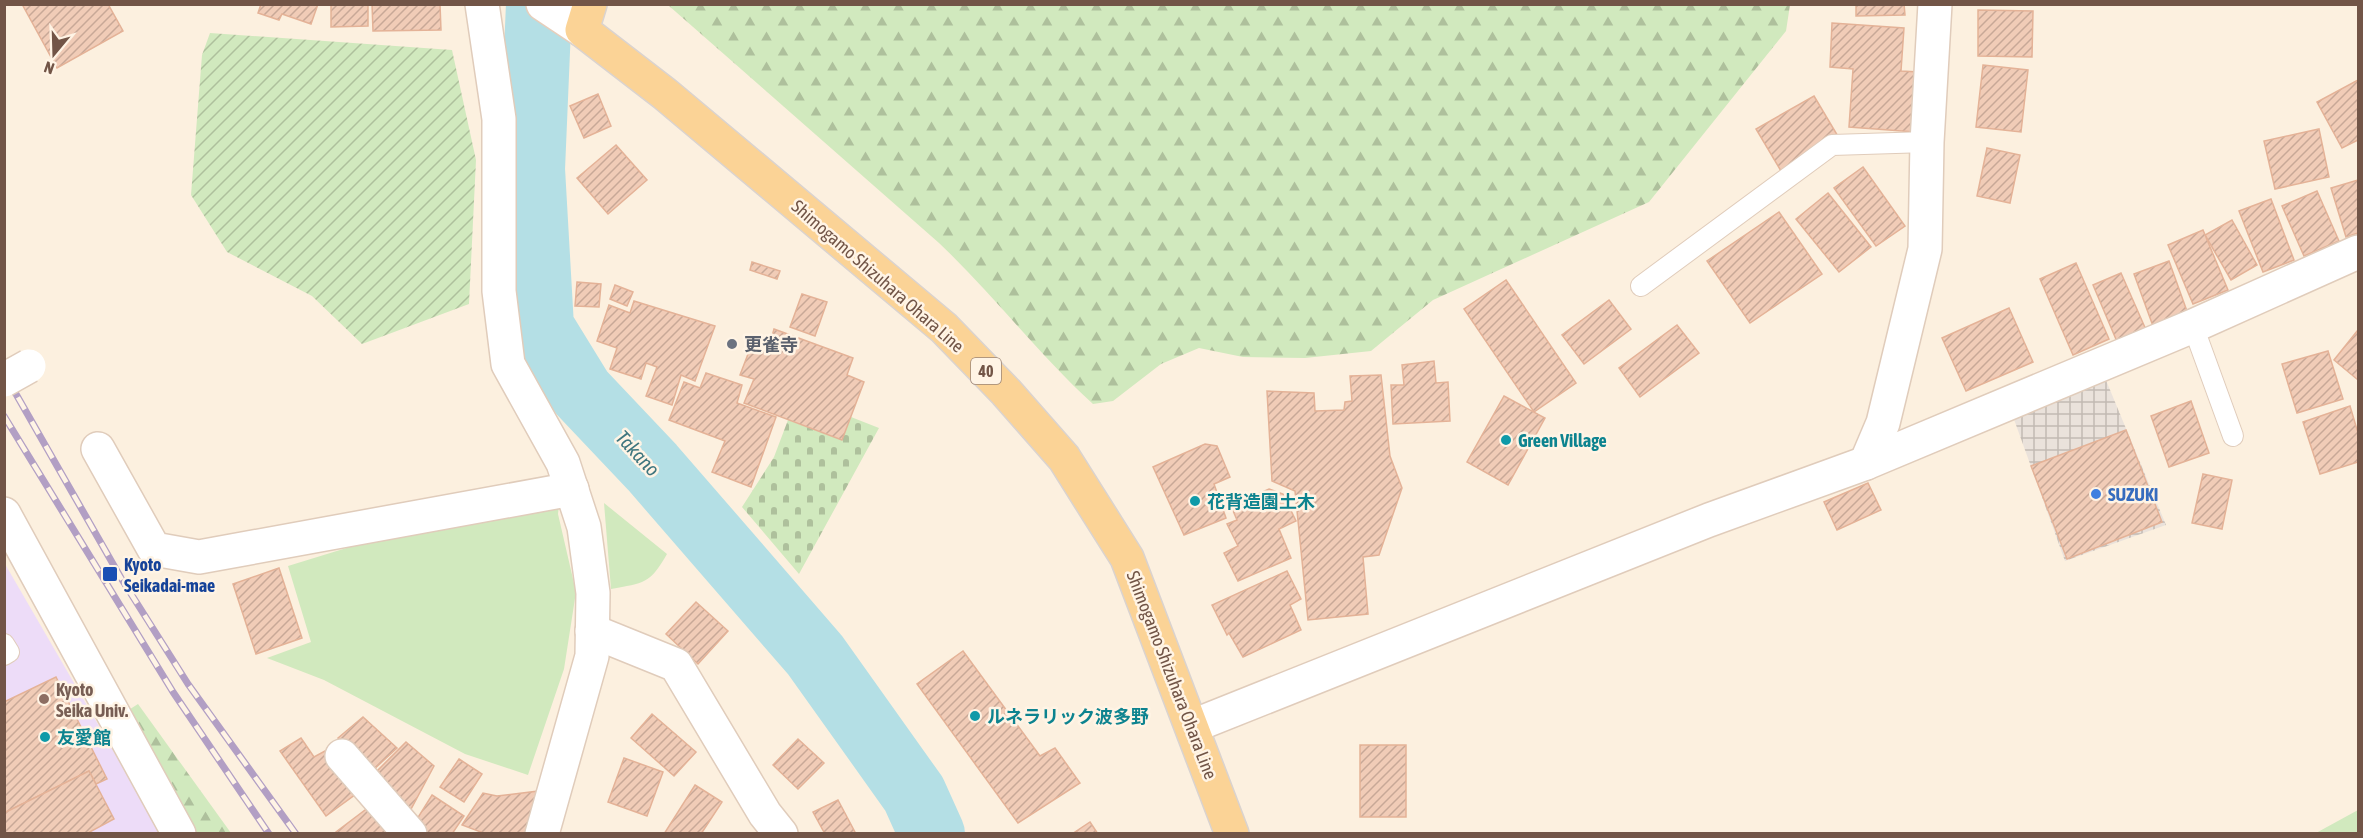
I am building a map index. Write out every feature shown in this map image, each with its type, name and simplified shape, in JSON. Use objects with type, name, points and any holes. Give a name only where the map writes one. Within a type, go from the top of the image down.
[{"type":"main road","name":"Shimogamo Shizuhara Ohara Line","points":[[570,14],[944,328],[1057,450],[1127,558],[1232,834]]},
{"type":"street","points":[[482,4],[499,118],[499,291],[508,364],[562,463],[572,489],[584,527],[593,593],[592,656],[543,834]]},
{"type":"street","points":[[1866,463],[1883,423],[1925,249],[1927,142],[1935,4]]},
{"type":"street","points":[[1192,726],[1709,520],[1866,463],[2193,326],[2358,252]]},
{"type":"street","points":[[98,448],[154,549],[199,557],[572,489]]},
{"type":"street","points":[[4,514],[179,834]]},
{"type":"street","points":[[592,631],[676,665],[765,814],[781,834]]},
{"type":"street","points":[[342,756],[410,834]]},
{"type":"lane","points":[[1641,286],[1832,145],[1927,142]]},
{"type":"lane","points":[[2193,326],[2232,436]]},
{"type":"lane","points":[[4,644],[9,652],[4,655]]},
{"type":"shaded area","name":"SUZUKI","points":[[2103,373],[2166,525],[2065,561],[2011,411]]},
{"type":"shaded area","name":"Kyoto Seika Univ.","points":[[5,564],[161,833],[5,833]]},
{"type":"green space","points":[[668,5],[1790,5],[1786,31],[1649,202],[1433,300],[1371,351],[1305,358],[1243,357],[1199,348],[1161,364],[1113,401],[1093,404],[1053,365],[939,243]]},
{"type":"green space","points":[[210,33],[452,50],[476,160],[469,304],[362,344],[312,296],[227,252],[191,195],[202,55]]},
{"type":"green space","points":[[851,417],[879,428],[799,574],[742,507],[774,457],[788,420],[842,440]]},
{"type":"green space","points":[[604,503],[667,554],[651,577],[639,583],[611,589]]},
{"type":"green space","points":[[559,505],[558,514],[576,592],[564,669],[528,775],[465,754],[324,680],[267,658],[311,642],[288,566],[392,534]]},
{"type":"green space","points":[[138,704],[231,833],[194,833],[127,711]]},
{"type":"green space","points":[[2358,810],[2358,833],[2316,833]]},
{"type":"building","points":[[22,4],[108,4],[123,31],[57,68]]},
{"type":"building","points":[[261,4],[318,4],[311,24],[282,14],[279,20],[258,13]]},
{"type":"building","points":[[331,4],[368,4],[368,26],[331,27]]},
{"type":"building","points":[[372,4],[440,4],[441,30],[373,31]]},
{"type":"building","points":[[1856,4],[1904,4],[1905,15],[1856,16]]},
{"type":"building","points":[[1978,10],[2033,11],[2032,57],[1978,56]]},
{"type":"building","points":[[1832,23],[1904,28],[1901,71],[1919,72],[1915,132],[1849,127],[1853,69],[1830,67]]},
{"type":"building","points":[[1983,65],[2028,70],[2021,132],[1976,127]]},
{"type":"building","points":[[2358,80],[2358,140],[2342,148],[2317,102]]},
{"type":"building","points":[[598,94],[611,126],[584,138],[570,106]]},
{"type":"building","points":[[1814,96],[1839,138],[1781,171],[1756,129]]},
{"type":"building","points":[[2319,129],[2329,177],[2275,189],[2264,141]]},
{"type":"building","points":[[616,145],[647,180],[608,214],[577,178]]},
{"type":"building","points":[[1987,148],[2020,155],[2010,203],[1977,196]]},
{"type":"building","points":[[1863,167],[1905,226],[1876,246],[1834,188]]},
{"type":"building","points":[[2358,180],[2358,233],[2346,237],[2331,188]]},
{"type":"building","points":[[2317,191],[2339,241],[2304,256],[2282,206]]},
{"type":"building","points":[[1828,193],[1871,247],[1839,272],[1796,219]]},
{"type":"building","points":[[2271,199],[2294,260],[2263,272],[2239,211]]},
{"type":"building","points":[[1779,212],[1822,274],[1750,323],[1707,261]]},
{"type":"building","points":[[2232,220],[2257,265],[2231,280],[2205,235]]},
{"type":"building","points":[[2203,230],[2228,290],[2193,304],[2168,245]]},
{"type":"building","points":[[2169,261],[2188,314],[2153,326],[2134,274]]},
{"type":"building","points":[[752,262],[780,271],[777,279],[750,270]]},
{"type":"building","points":[[2076,263],[2109,339],[2073,355],[2040,279]]},
{"type":"building","points":[[2121,273],[2147,332],[2118,344],[2093,285]]},
{"type":"building","points":[[1506,280],[1576,383],[1534,412],[1464,309]]},
{"type":"building","points":[[577,282],[601,284],[599,307],[575,306]]},
{"type":"building","points":[[615,285],[633,292],[627,306],[610,299]]},
{"type":"building","points":[[802,294],[827,302],[815,336],[790,327]]},
{"type":"building","points":[[1609,300],[1631,329],[1584,364],[1562,335]]},
{"type":"building","points":[[634,301],[715,326],[695,381],[681,375],[672,405],[646,396],[657,367],[646,363],[641,379],[610,369],[617,348],[597,341],[609,305],[630,313]]},
{"type":"building","points":[[2009,308],[2033,362],[1966,391],[1942,338]]},
{"type":"building","points":[[1677,325],[1699,353],[1640,397],[1619,368]]},
{"type":"building","points":[[774,329],[853,358],[847,375],[864,382],[842,440],[744,403],[754,379],[740,375],[753,341],[769,347]]},
{"type":"building","points":[[2358,330],[2358,380],[2334,360]]},
{"type":"building","points":[[2328,351],[2343,399],[2297,413],[2282,364]]},
{"type":"building","points":[[1434,361],[1436,383],[1448,382],[1450,421],[1393,424],[1391,385],[1404,385],[1402,365]]},
{"type":"building","points":[[706,373],[742,385],[737,403],[776,417],[751,487],[712,472],[725,441],[669,420],[684,382],[700,388]]},
{"type":"building","points":[[1381,375],[1390,456],[1402,488],[1379,555],[1363,557],[1368,614],[1308,620],[1295,491],[1272,481],[1267,391],[1314,393],[1315,411],[1344,410],[1345,402],[1352,401],[1350,376]]},
{"type":"building","name":"Green Village","points":[[1504,396],[1545,418],[1508,485],[1467,462]]},
{"type":"building","points":[[2191,401],[2209,453],[2169,467],[2151,416]]},
{"type":"building","points":[[2350,406],[2358,433],[2358,462],[2320,474],[2303,422]]},
{"type":"building","name":"SUZUKI","points":[[2126,430],[2162,522],[2067,559],[2031,466]]},
{"type":"building","name":"花背造園土木","points":[[1205,444],[1217,446],[1230,477],[1214,484],[1226,518],[1184,535],[1153,467]]},
{"type":"building","points":[[2203,474],[2232,480],[2222,529],[2192,523]]},
{"type":"building","points":[[1868,483],[1881,510],[1837,530],[1824,502]]},
{"type":"building","points":[[1269,489],[1283,494],[1296,521],[1279,529],[1291,558],[1238,581],[1224,553],[1238,546],[1227,524],[1237,520],[1231,506]]},
{"type":"building","points":[[279,568],[302,638],[256,654],[233,584]]},
{"type":"building","points":[[1287,571],[1301,599],[1290,605],[1301,630],[1243,657],[1229,633],[1227,635],[1212,605]]},
{"type":"building","points":[[696,602],[728,631],[698,664],[666,634]]},
{"type":"building","name":"ルネラリック波多野","points":[[963,651],[1040,756],[1055,748],[1080,783],[1018,823],[917,684]]},
{"type":"building","name":"友愛館","points":[[56,677],[107,779],[96,784],[89,771],[4,813],[4,702]]},
{"type":"building","points":[[652,714],[696,752],[674,776],[631,738]]},
{"type":"building","points":[[363,717],[397,748],[371,772],[338,738]]},
{"type":"building","points":[[301,738],[314,757],[325,751],[356,794],[326,816],[280,751]]},
{"type":"building","points":[[798,739],[824,763],[798,789],[773,765]]},
{"type":"building","points":[[406,742],[434,766],[410,811],[374,774]]},
{"type":"building","points":[[1360,745],[1406,745],[1406,817],[1360,817]]},
{"type":"building","points":[[624,758],[663,772],[647,816],[608,802]]},
{"type":"building","points":[[459,759],[482,774],[464,802],[440,787]]},
{"type":"building","points":[[89,771],[114,819],[86,834],[4,834],[4,813]]},
{"type":"building","points":[[695,785],[722,802],[701,834],[664,834]]},
{"type":"building","points":[[539,791],[526,834],[486,834],[462,825],[483,793],[497,796]]},
{"type":"building","points":[[432,795],[464,816],[452,834],[421,834],[412,827]]},
{"type":"building","points":[[838,800],[856,834],[825,834],[813,812]]},
{"type":"building","points":[[369,807],[390,834],[337,834],[336,832]]},
{"type":"building","points":[[1090,822],[1098,834],[1072,834]]},
{"type":"waterway","name":"Takano","points":[[539,4],[532,169],[541,327],[581,392],[652,467],[815,655],[914,794],[932,834]]},
{"type":"railway","points":[[4,373],[121,578],[188,684],[296,834]]},
{"type":"railway","points":[[4,416],[173,692],[269,834]]},
{"type":"place","name":"更雀寺","points":[[732,344]]},
{"type":"place","name":"Green Village","points":[[1506,440]]},
{"type":"place","name":"SUZUKI","points":[[2096,494]]},
{"type":"place","name":"花背造園土木","points":[[1195,501]]},
{"type":"place","name":"Kyoto Seikadai-mae","points":[[110,574]]},
{"type":"place","name":"Kyoto Seika Univ.","points":[[44,699]]},
{"type":"place","name":"ルネラリック波多野","points":[[975,716]]},
{"type":"place","name":"友愛館","points":[[45,737]]}]
